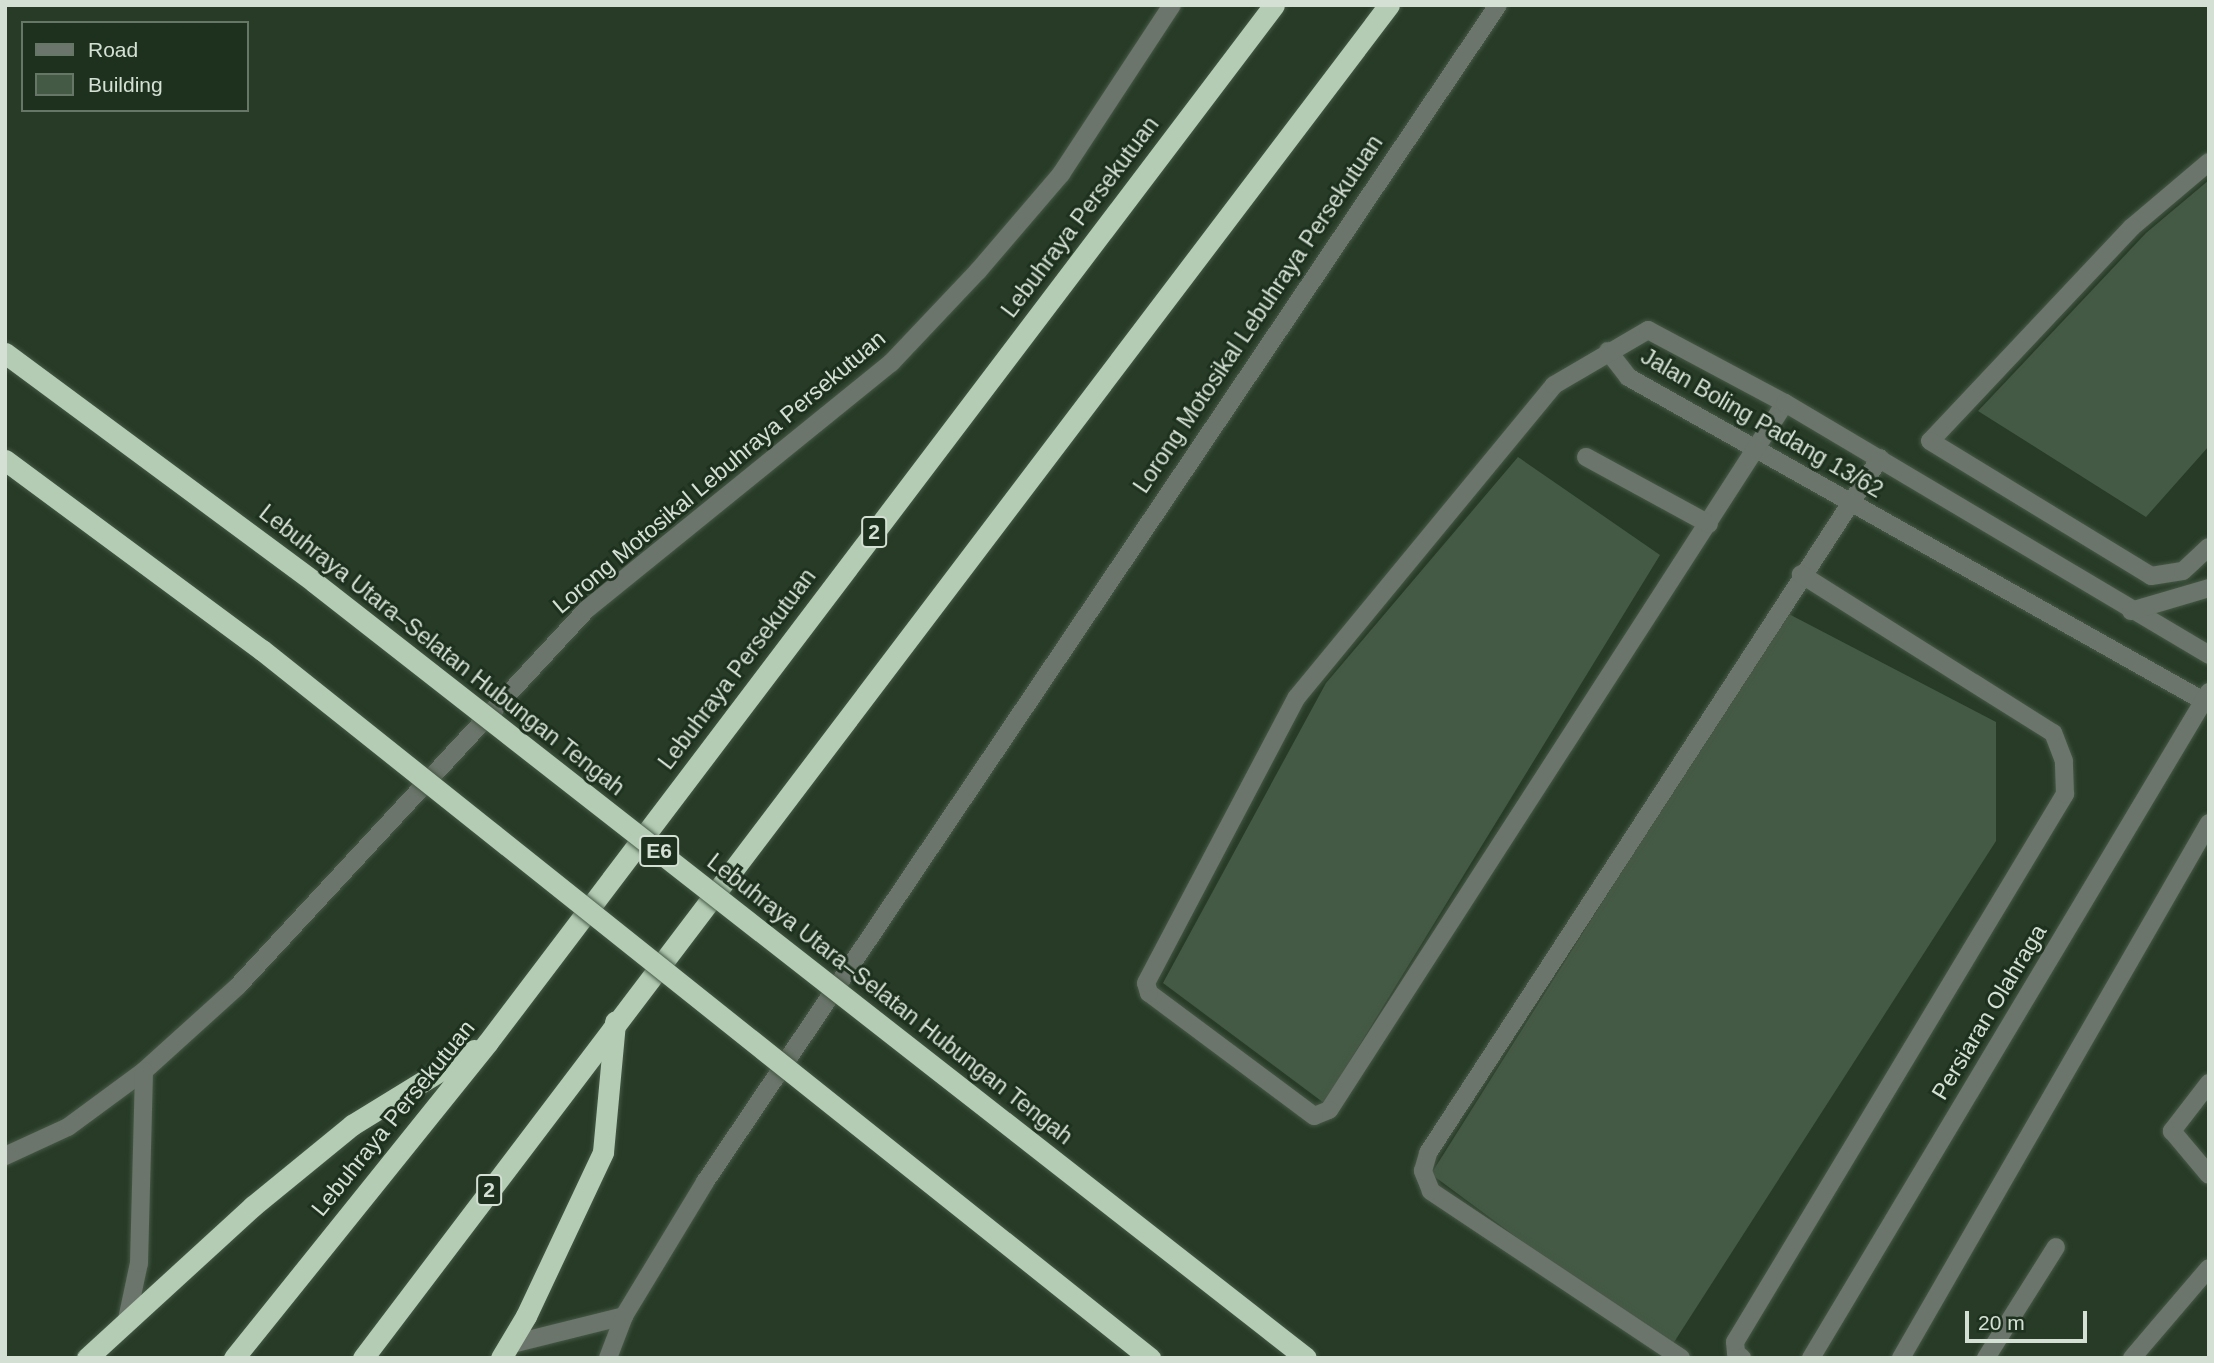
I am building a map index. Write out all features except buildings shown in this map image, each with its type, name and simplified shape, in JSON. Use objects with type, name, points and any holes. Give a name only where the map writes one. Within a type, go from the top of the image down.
[{"type":"highway","name":"Lebuhraya Persekutuan","points":[[234,1358],[488,1042],[1273,5]]},
{"type":"highway","name":"2","points":[[363,1358],[615,1021],[1389,5]]},
{"type":"highway","name":"Lebuhraya Utara–Selatan Hubungan Tengah","points":[[5,353],[314,582],[1306,1358]]},
{"type":"highway","points":[[5,460],[262,650],[1150,1358]]},
{"type":"highway","points":[[505,1351],[603,1153],[615,1021]]},
{"type":"highway","points":[[87,1358],[253,1206],[352,1125],[488,1042]]},
{"type":"street","name":"Lorong Motosikal Lebuhraya Persekutuan","points":[[5,1156],[68,1127],[144,1071],[237,987],[587,610],[891,363],[978,271],[1061,174],[1172,5]]},
{"type":"street","name":"Lorong Motosikal Lebuhraya Persekutuan","points":[[608,1358],[624,1316],[705,1182],[893,898],[1498,5]]},
{"type":"street","points":[[2209,162],[2132,227],[1930,441],[2151,576],[2183,571],[2209,547]]},
{"type":"street","name":"Jalan Boling Padang 13/62","points":[[2207,699],[1850,503],[1758,447],[1628,377],[1608,351],[1647,330],[1785,403],[2209,655]]},
{"type":"street","points":[[1608,351],[1554,384],[1297,697],[1146,983],[1149,993],[1314,1116],[1329,1110],[1785,403]]},
{"type":"street","points":[[1586,457],[1709,524]]},
{"type":"street","points":[[1681,1358],[1431,1191],[1423,1171],[1428,1153],[1801,574],[1880,458]]},
{"type":"street","points":[[1742,1358],[1736,1353],[1735,1342],[2065,794],[2064,761],[2053,733],[1801,574]]},
{"type":"street","points":[[2131,611],[2209,588]]},
{"type":"street","name":"Persiaran Olahraga","points":[[1811,1358],[2207,699]]},
{"type":"street","points":[[1902,1358],[2206,832]]},
{"type":"street","points":[[126,1324],[139,1264],[144,1071]]},
{"type":"street","points":[[2209,1083],[2172,1131],[2209,1175]]},
{"type":"street","points":[[1986,1358],[2056,1247]]},
{"type":"street","points":[[2132,1358],[2209,1268]]},
{"type":"street","points":[[505,1351],[624,1316]]}]
